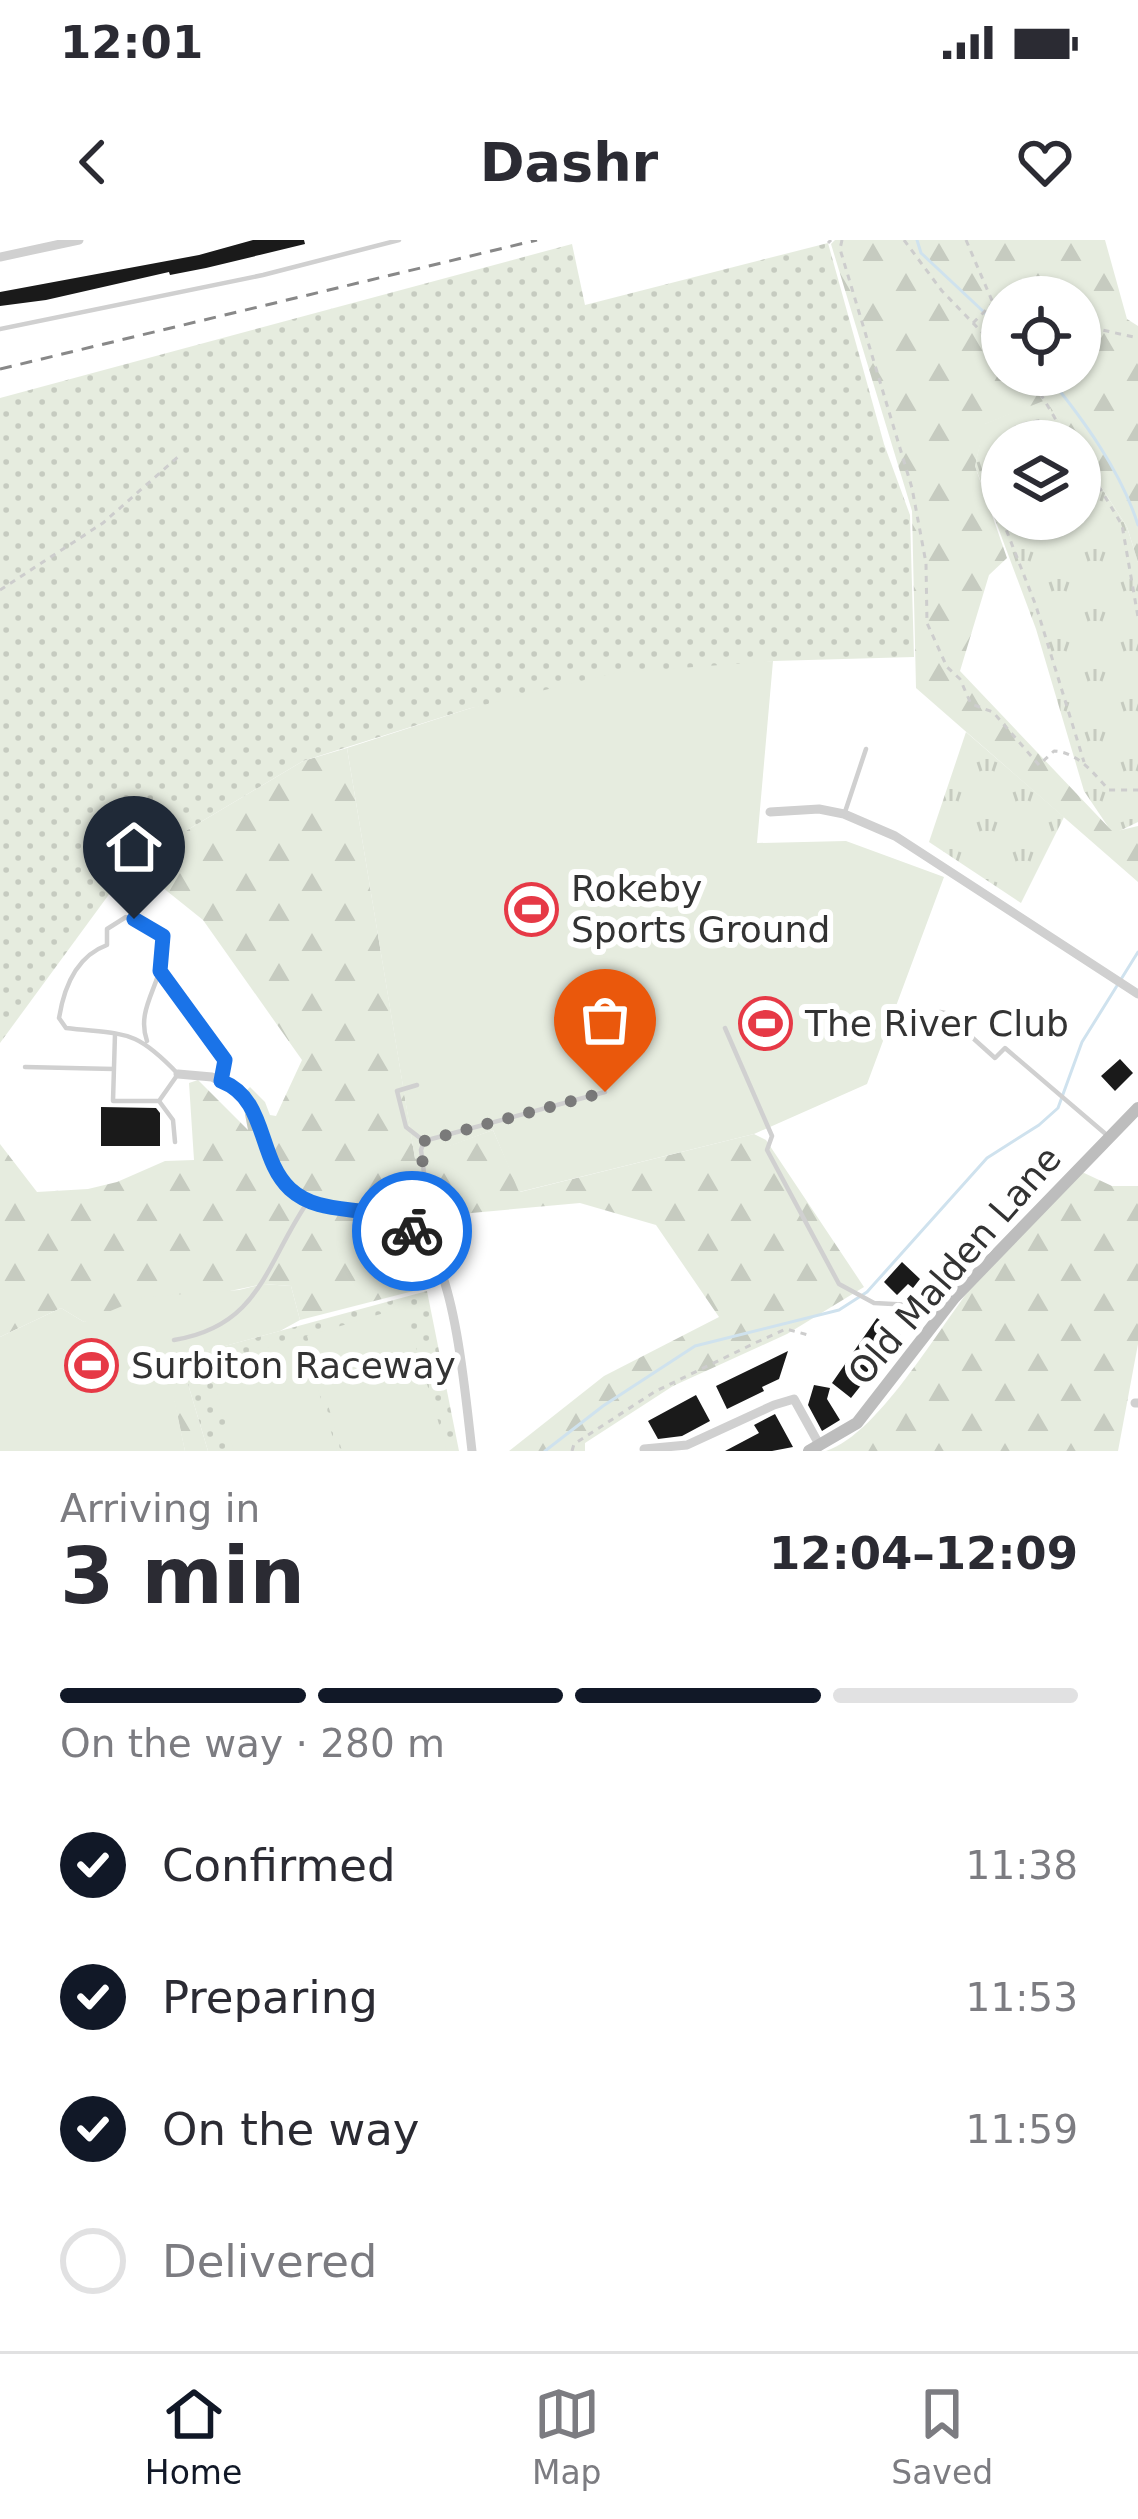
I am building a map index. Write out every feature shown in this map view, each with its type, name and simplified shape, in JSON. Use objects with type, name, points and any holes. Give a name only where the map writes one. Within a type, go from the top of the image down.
[{"type":"main road","name":"Old Malden Lane","points":[[814,1449],[857,1423],[954,1298],[1138,1108]]},
{"type":"street","points":[[0,257],[79,240]]},
{"type":"street","points":[[770,812],[819,809],[896,836],[1138,994]]},
{"type":"street","points":[[178,1074],[221,1081],[245,1094],[274,1168],[307,1203],[366,1209],[401,1221],[435,1256],[463,1370],[472,1451]]},
{"type":"street","points":[[644,1449],[687,1445],[794,1399],[814,1449]]},
{"type":"lane","points":[[0,329],[263,275],[399,240]]},
{"type":"lane","points":[[844,814],[866,749]]},
{"type":"lane","points":[[147,1041],[61,1024],[60,1009],[73,973],[91,951],[107,945],[107,929],[126,917],[163,936],[160,971],[147,1001],[143,1030],[147,1041],[178,1074],[159,1101]]},
{"type":"lane","points":[[160,971],[225,1060],[221,1081]]},
{"type":"lane","points":[[927,1031],[940,1012],[945,1013],[995,1058],[1005,1048],[1108,1136]]},
{"type":"lane","points":[[725,1028],[772,1136],[766,1150],[839,1284],[874,1303],[912,1305],[954,1298]]},
{"type":"lane","points":[[116,1034],[112,1101],[159,1101]]},
{"type":"lane","points":[[26,1066],[114,1070]]},
{"type":"lane","points":[[417,1085],[397,1091],[406,1127],[424,1141]]},
{"type":"lane","points":[[424,1141],[605,1092]]},
{"type":"lane","points":[[159,1101],[173,1120],[176,1142]]},
{"type":"lane","points":[[424,1141],[421,1150],[435,1256]]},
{"type":"lane","points":[[174,1340],[206,1334],[244,1309],[307,1203]]},
{"type":"path","points":[[842,240],[840,249],[912,488],[926,563],[927,622],[947,667],[960,679],[971,704],[993,712],[1039,765],[1054,751],[1064,751],[1085,764],[1109,790],[1138,790]]},
{"type":"path","points":[[904,240],[981,333]]},
{"type":"path","points":[[966,240],[981,277]]},
{"type":"path","points":[[972,324],[981,315]]},
{"type":"path","points":[[1101,330],[1138,338]]},
{"type":"path","points":[[0,590],[104,523],[179,456]]},
{"type":"path","points":[[1101,490],[1122,524],[1138,616]]},
{"type":"path","points":[[1010,540],[1085,764]]},
{"type":"path","points":[[572,1451],[574,1444],[656,1391],[757,1342],[786,1329],[812,1336]]},
{"type":"green space","points":[[835,240],[1105,240],[1127,319],[1138,326],[1138,562],[1127,527],[1101,487],[1101,420],[1059,420],[1046,400],[995,420],[981,420],[975,466],[981,483],[981,540],[1001,540],[1007,558],[989,575],[960,671],[1113,832],[1138,826],[1138,882],[916,688],[912,511],[831,244]]},
{"type":"green space","points":[[828,243],[884,444],[910,515],[914,657],[773,661],[471,708],[303,761],[132,863],[0,1043],[0,398],[572,244],[585,305]]},
{"type":"green space","points":[[1046,399],[1059,420],[994,420]]},
{"type":"green space","points":[[981,438],[981,482],[975,466]]},
{"type":"green space","points":[[1101,487],[1127,527],[1138,562],[1138,822],[1113,834],[1084,791],[1036,629],[1003,540],[1101,540]]},
{"type":"green space","name":"Rokeby Sports Ground","points":[[773,661],[757,843],[846,841],[944,877],[867,1084],[754,1134],[519,1192],[493,1130],[415,1159],[347,748],[471,708],[614,673]]},
{"type":"green space","points":[[966,732],[1064,817],[1021,903],[929,842]]},
{"type":"green space","points":[[347,748],[415,1158],[493,1130],[520,1192],[754,1134],[766,1140],[864,1287],[787,1334],[673,1386],[585,1443],[585,1451],[509,1451],[604,1376],[719,1317],[656,1225],[580,1203],[438,1216],[429,1287],[300,1320],[291,1286],[263,1284],[84,1322],[61,1308],[0,1337],[0,1144],[37,1192],[117,1182],[165,1161],[194,1160],[189,1083],[198,1080],[248,1130],[243,1104],[250,1097],[247,1090],[250,1087],[270,1115],[276,1116],[302,1060],[203,920],[132,863],[303,761]]},
{"type":"green space","points":[[1082,1172],[1112,1186],[1138,1186],[1138,1344],[1118,1451],[826,1451],[870,1420],[990,1264]]},
{"type":"green space","name":"Surbiton Raceway","points":[[263,1284],[291,1286],[300,1320],[280,1331],[185,1357],[185,1374],[170,1378],[185,1451],[0,1451],[0,1337],[61,1308],[84,1322],[144,1297]]},
{"type":"green space","points":[[427,1291],[459,1451],[208,1451],[184,1357]]},
{"type":"green space","points":[[404,1307],[447,1451],[342,1451],[307,1336]]},
{"type":"green space","points":[[302,1337],[337,1451],[234,1451],[209,1365]]},
{"type":"green space","points":[[185,1374],[208,1451],[185,1451],[169,1378]]},
{"type":"building","points":[[253,240],[304,240],[305,244],[206,268],[0,306],[0,292],[199,255]]},
{"type":"building","points":[[1120,1059],[1133,1073],[1115,1091],[1101,1076]]},
{"type":"building","points":[[101,1107],[156,1108],[160,1146],[101,1146]]},
{"type":"building","points":[[902,1262],[920,1279],[897,1295],[884,1282]]},
{"type":"building","points":[[877,1318],[901,1335],[851,1398],[832,1383]]},
{"type":"building","points":[[788,1351],[779,1379],[727,1409],[716,1386]]},
{"type":"building","points":[[814,1385],[830,1388],[827,1399],[840,1420],[822,1431],[808,1405]]},
{"type":"building","points":[[696,1395],[710,1421],[682,1436],[658,1439],[648,1421]]},
{"type":"building","points":[[775,1414],[793,1447],[725,1451],[759,1433],[754,1425]]},
{"type":"waterway","points":[[917,240],[921,253],[981,309]]},
{"type":"waterway","points":[[1064,396],[1100,446],[1138,525]]},
{"type":"waterway","points":[[545,1451],[603,1406],[695,1346],[839,1310],[867,1292],[987,1158],[1058,1108],[1082,1042],[1138,952]]},
{"type":"railway","points":[[0,369],[537,240]]},
{"type":"way so far","points":[[412,1231],[435,1256],[421,1150],[424,1141],[605,1092]]},
{"type":"place","name":"Rokeby Sports Ground","points":[[532,909]]},
{"type":"place","name":"The River Club","points":[[766,1023]]},
{"type":"place","name":"Surbiton Raceway","points":[[92,1365]]},
{"type":"route","points":[[134,919],[163,936],[160,971],[225,1060],[221,1081],[245,1094],[285,1184],[307,1203],[381,1213],[412,1231]]}]
